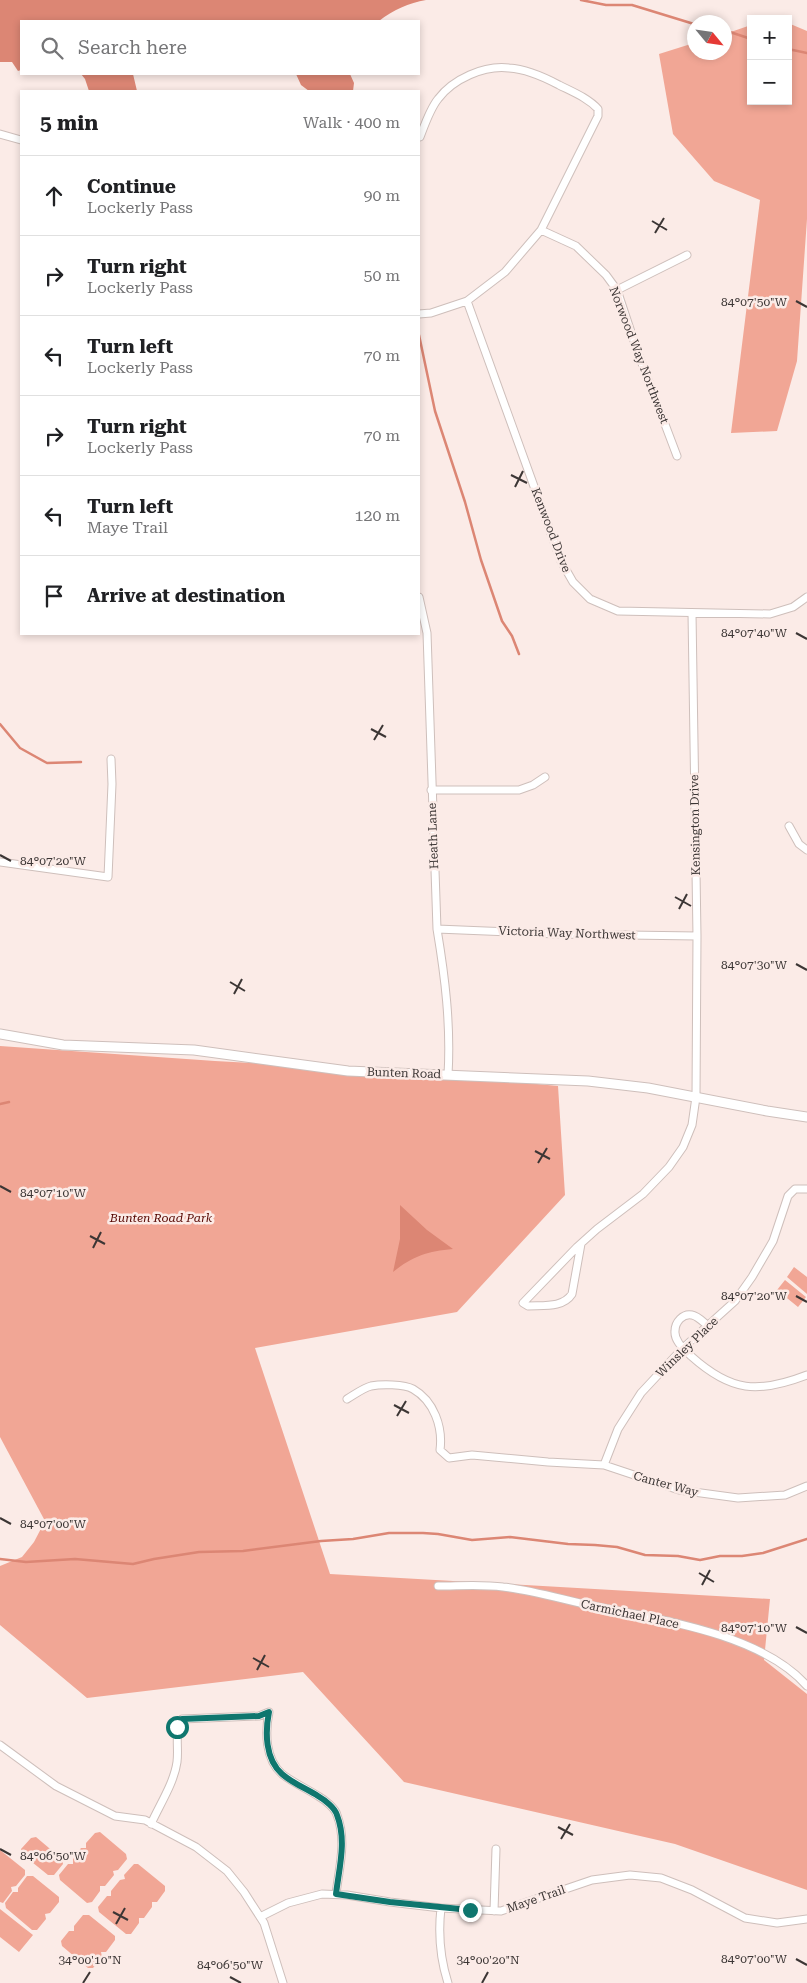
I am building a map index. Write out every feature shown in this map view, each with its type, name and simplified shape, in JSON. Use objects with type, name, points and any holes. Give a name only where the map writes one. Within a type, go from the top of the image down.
[{"type":"street","points":[[420,137],[438,100],[449,87],[466,77],[491,69],[508,68],[528,71],[591,102],[598,109],[598,116],[541,230],[506,272],[467,301],[431,313],[420,314]]},
{"type":"street","points":[[0,134],[20,140]]},
{"type":"street","name":"Norwood Way Northwest","points":[[541,230],[576,246],[606,275],[617,290],[640,361],[677,456]]},
{"type":"street","points":[[617,290],[687,255]]},
{"type":"street","name":"Kenwood Drive","points":[[467,301],[561,561],[572,582],[590,599],[618,611],[770,614],[793,608],[807,597]]},
{"type":"street","name":"Heath Lane","points":[[420,602],[427,634],[437,929],[446,994],[450,1046],[448,1074]]},
{"type":"street","name":"Kensington Drive","points":[[581,1244],[572,1294],[568,1300],[562,1304],[528,1306],[523,1303],[581,1244],[597,1229],[643,1194],[669,1167],[683,1147],[692,1125],[696,1097],[697,936],[692,613]]},
{"type":"street","points":[[0,862],[108,877],[112,784],[111,759]]},
{"type":"street","points":[[431,790],[519,790],[545,778]]},
{"type":"street","points":[[789,826],[799,844],[807,850]]},
{"type":"street","name":"Victoria Way Northwest","points":[[437,929],[549,934],[697,936]]},
{"type":"street","name":"Bunten Road","points":[[0,1034],[63,1046],[194,1050],[348,1071],[588,1081],[648,1088],[807,1117]]},
{"type":"street","name":"Winsley Place","points":[[604,1465],[618,1429],[641,1393],[683,1348],[735,1301],[752,1277],[773,1241],[788,1196],[795,1189],[807,1189]]},
{"type":"street","points":[[708,1326],[692,1315],[685,1315],[678,1321],[674,1331],[677,1341],[706,1369],[732,1384],[763,1387],[783,1384],[807,1375]]},
{"type":"street","name":"Canter Way","points":[[346,1399],[370,1386],[391,1385],[412,1388],[436,1416],[441,1437],[440,1450],[449,1458],[472,1455],[604,1465],[679,1490],[711,1496],[738,1498],[785,1495],[807,1486]]},
{"type":"street","name":"Carmichael Place","points":[[438,1586],[503,1587],[653,1618],[733,1638],[766,1654],[800,1678],[807,1686]]},
{"type":"street","points":[[151,1824],[170,1785],[176,1762],[177,1727],[182,1719],[259,1716],[269,1712],[266,1735],[275,1765],[282,1774],[323,1799],[337,1812],[343,1838],[336,1894]]},
{"type":"street","points":[[0,1745],[56,1786],[115,1816],[145,1820],[196,1847],[227,1871],[244,1892],[264,1923],[283,1983]]},
{"type":"street","points":[[494,1912],[496,1848]]},
{"type":"street","name":"Maye Trail","points":[[260,1917],[304,1897],[322,1894],[336,1894],[441,1908],[501,1912],[592,1880],[630,1875],[661,1878],[692,1890],[745,1918],[777,1923],[807,1919]]},
{"type":"street","points":[[441,1908],[439,1927],[440,1955],[448,1983]]},
{"type":"green space","points":[[792,25],[807,31],[807,219],[797,361],[777,431],[731,433],[760,200],[714,181],[673,134],[659,54],[687,45],[687,60],[732,60],[732,32],[747,26],[747,105],[792,105]]},
{"type":"green space","name":"Bunten Road Park","points":[[0,1046],[396,1071],[558,1086],[565,1195],[457,1312],[255,1348],[330,1574],[770,1599],[764,1660],[807,1694],[807,1890],[675,1844],[404,1782],[303,1672],[87,1698],[0,1625],[0,1566],[22,1557],[34,1542],[45,1521],[0,1437]]},
{"type":"green space","points":[[794,1267],[807,1277],[807,1294],[787,1277]]},
{"type":"green space","points":[[785,1280],[806,1297],[798,1307],[777,1290]]},
{"type":"green space","points":[[100,1832],[126,1854],[127,1859],[118,1870],[113,1871],[114,1875],[105,1886],[100,1886],[100,1891],[92,1902],[87,1903],[60,1880],[59,1875],[68,1864],[73,1864],[73,1859],[81,1848],[86,1848],[86,1843],[95,1833]]},
{"type":"green space","points":[[36,1837],[62,1859],[63,1864],[54,1875],[48,1875],[22,1854],[21,1849],[31,1838]]},
{"type":"green space","points":[[0,1850],[25,1870],[25,1875],[16,1886],[11,1887],[12,1891],[3,1903],[0,1902]]},
{"type":"green space","points":[[134,1864],[138,1864],[165,1886],[165,1891],[157,1902],[152,1902],[152,1907],[144,1918],[139,1918],[139,1923],[131,1934],[126,1934],[99,1912],[98,1907],[107,1896],[111,1896],[111,1891],[120,1880],[125,1879],[124,1875]]},
{"type":"green space","points":[[27,1876],[33,1876],[59,1897],[59,1902],[50,1913],[45,1914],[46,1919],[37,1930],[32,1930],[6,1908],[5,1903],[13,1892],[18,1892],[18,1888]]},
{"type":"green space","points":[[0,1909],[33,1935],[19,1952],[0,1937]]},
{"type":"green space","points":[[83,1915],[89,1915],[115,1936],[115,1940],[106,1952],[101,1952],[102,1957],[93,1968],[88,1968],[62,1946],[61,1941],[69,1931],[74,1931],[74,1926]]},
{"type":"shaded area","points":[[0,0],[426,0],[401,8],[381,20],[20,20],[20,70],[18,71],[12,62],[0,62]]},
{"type":"shaded area","points":[[82,75],[133,75],[137,90],[89,90]]},
{"type":"shaded area","points":[[296,75],[350,75],[354,83],[353,90],[308,90],[301,85]]},
{"type":"shaded area","points":[[400,1205],[427,1230],[453,1249],[421,1255],[393,1272],[400,1239]]},
{"type":"waterway","points":[[581,0],[606,5],[632,5],[687,22]]},
{"type":"waterway","points":[[732,33],[747,38]]},
{"type":"waterway","points":[[792,50],[807,53]]},
{"type":"waterway","points":[[420,340],[435,411],[465,502],[481,560],[502,621],[512,636],[519,654]]},
{"type":"waterway","points":[[0,724],[20,748],[47,763],[81,762]]},
{"type":"waterway","points":[[0,1104],[9,1102]]},
{"type":"waterway","points":[[0,1559],[26,1562],[75,1559],[133,1564],[199,1552],[243,1551],[353,1539],[389,1533],[423,1533],[472,1540],[510,1537],[568,1544],[617,1547],[645,1555],[678,1556],[700,1560],[720,1556],[742,1556],[763,1553],[807,1539]]},
{"type":"route","points":[[177,1727],[182,1719],[259,1716],[269,1712],[266,1735],[275,1765],[282,1774],[323,1799],[337,1812],[343,1838],[336,1894],[390,1902],[470,1910]]}]
